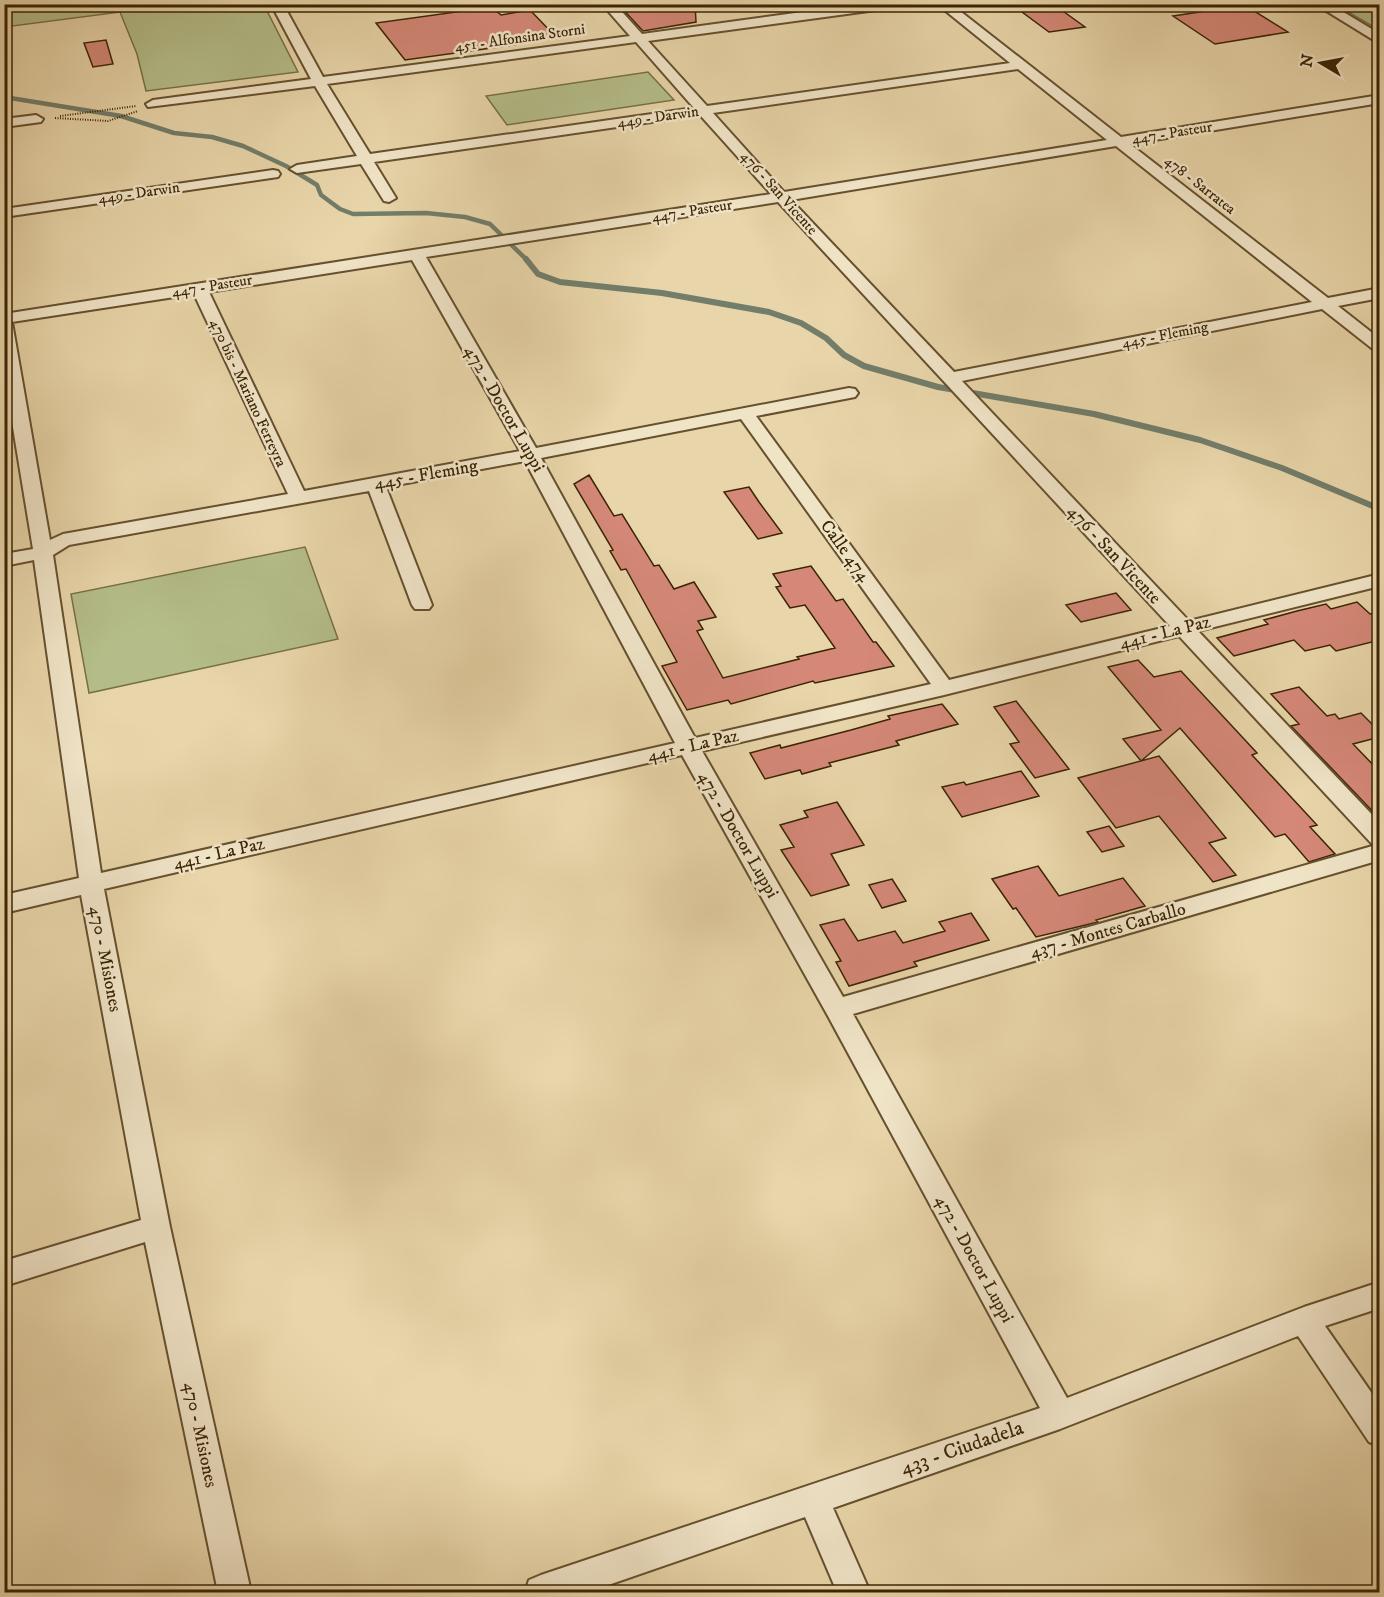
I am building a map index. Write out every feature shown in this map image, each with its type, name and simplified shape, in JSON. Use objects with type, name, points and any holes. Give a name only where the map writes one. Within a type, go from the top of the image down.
[{"type":"street","points":[[277,4],[389,198]]},
{"type":"street","name":"476 - San Vicente","points":[[608,4],[781,196],[1182,629],[1380,838]]},
{"type":"street","name":"451 - Alfonsina Storni","points":[[153,104],[891,4]]},
{"type":"street","name":"478 - Sarratea","points":[[943,4],[1380,347]]},
{"type":"street","points":[[1321,4],[1380,40]]},
{"type":"street","name":"449 - Darwin","points":[[297,169],[1020,64]]},
{"type":"street","name":"447 - Pasteur","points":[[4,319],[1380,99]]},
{"type":"street","points":[[4,123],[36,119]]},
{"type":"street","name":"449 - Darwin","points":[[4,213],[273,174]]},
{"type":"street","name":"472 - Doctor Luppi","points":[[416,254],[531,455],[689,748],[837,1009],[1060,1415]]},
{"type":"street","name":"470 bis - Mariano Ferreyra","points":[[200,288],[297,497]]},
{"type":"street","name":"445 - Fleming","points":[[951,379],[1380,292]]},
{"type":"street","name":"470 - Misiones","points":[[4,319],[43,553],[91,883],[156,1227],[234,1593]]},
{"type":"street","name":"445 - Fleming","points":[[4,560],[43,553],[63,540],[376,484],[849,393]]},
{"type":"street","name":"Calle 474","points":[[746,414],[944,688]]},
{"type":"street","points":[[376,484],[422,605]]},
{"type":"street","name":"441 - La Paz","points":[[4,904],[944,688],[1380,580]]},
{"type":"street","name":"437 - Montes Carballo","points":[[837,1009],[1380,852]]},
{"type":"street","points":[[4,1274],[156,1227]]},
{"type":"street","name":"433 - Ciudadela","points":[[540,1593],[1060,1415],[1304,1320],[1380,1295]]},
{"type":"street","points":[[1304,1320],[1380,1432]]},
{"type":"street","points":[[813,1498],[854,1593]]},
{"type":"path","points":[[36,119],[153,104]]},
{"type":"path","points":[[36,119],[82,118],[108,121],[153,104]]},
{"type":"green space","points":[[4,5],[264,5],[298,72],[146,91],[137,54],[120,12],[5,27]]},
{"type":"green space","points":[[1336,5],[1371,5],[1379,9],[1379,30]]},
{"type":"green space","points":[[648,72],[674,100],[507,125],[486,96]]},
{"type":"green space","points":[[305,547],[338,639],[89,693],[71,594]]},
{"type":"building","points":[[618,4],[695,4],[696,22],[643,31]]},
{"type":"building","points":[[1011,4],[1053,4],[1085,27],[1049,32]]},
{"type":"building","points":[[1196,4],[1243,4],[1288,32],[1215,44],[1173,16],[1206,11]]},
{"type":"building","points":[[492,7],[501,15],[530,10],[555,36],[520,41],[521,44],[405,60],[376,23]]},
{"type":"building","points":[[106,40],[113,64],[93,67],[84,43]]},
{"type":"building","points":[[589,475],[614,516],[622,514],[654,566],[659,565],[674,589],[694,582],[716,617],[698,621],[703,629],[697,631],[723,678],[835,648],[805,605],[790,608],[776,587],[781,586],[773,574],[811,566],[836,601],[843,599],[873,642],[876,642],[894,666],[815,683],[813,681],[731,704],[728,700],[687,710],[662,666],[677,662],[626,569],[621,570],[610,551],[613,550],[574,484]]},
{"type":"building","points":[[749,487],[782,533],[758,539],[724,492]]},
{"type":"building","points":[[1116,593],[1131,610],[1081,622],[1066,605]]},
{"type":"building","points":[[1357,602],[1370,614],[1380,612],[1380,640],[1336,651],[1330,645],[1305,651],[1294,640],[1234,656],[1217,638],[1268,624],[1264,620],[1297,611],[1326,604],[1331,609]]},
{"type":"building","points":[[1138,660],[1154,677],[1181,671],[1257,753],[1252,755],[1317,825],[1310,827],[1335,854],[1309,862],[1285,834],[1275,837],[1180,728],[1141,761],[1123,739],[1161,730],[1108,667]]},
{"type":"building","points":[[1299,687],[1327,716],[1335,714],[1339,719],[1361,713],[1380,732],[1380,737],[1353,744],[1380,772],[1380,819],[1291,726],[1299,724],[1271,694]]},
{"type":"building","points":[[1016,701],[1069,769],[1035,778],[1010,744],[1019,742],[994,707]]},
{"type":"building","points":[[942,704],[958,724],[896,741],[899,745],[829,763],[831,766],[802,774],[800,770],[765,779],[750,753],[780,745],[781,748],[890,719],[888,716]]},
{"type":"building","points":[[1159,756],[1226,838],[1209,843],[1236,875],[1213,882],[1159,816],[1116,828],[1078,778]]},
{"type":"building","points":[[1021,771],[1039,796],[962,817],[942,787],[964,782],[966,785]]},
{"type":"building","points":[[837,802],[864,845],[831,854],[849,885],[811,896],[781,850],[794,847],[780,825],[808,817],[804,811]]},
{"type":"building","points":[[1109,826],[1124,846],[1102,852],[1087,832]]},
{"type":"building","points":[[1038,866],[1059,896],[1123,878],[1145,906],[1096,920],[1098,922],[1036,937],[992,879]]},
{"type":"building","points":[[892,879],[906,901],[882,908],[869,885]]},
{"type":"building","points":[[971,913],[989,940],[914,962],[917,966],[849,986],[836,962],[841,961],[820,925],[844,919],[858,941],[895,931],[903,943],[945,931],[939,922]]},
{"type":"waterway","points":[[4,97],[121,116],[174,133],[212,137],[243,146],[286,166],[317,185],[321,195],[340,209],[353,214],[426,213],[465,217],[490,224],[526,259]]},
{"type":"waterway","points":[[526,259],[538,274],[560,282],[662,293],[769,312],[801,323],[826,338],[844,355],[864,366],[938,387],[1094,414],[1200,440],[1282,468],[1380,509]]}]
